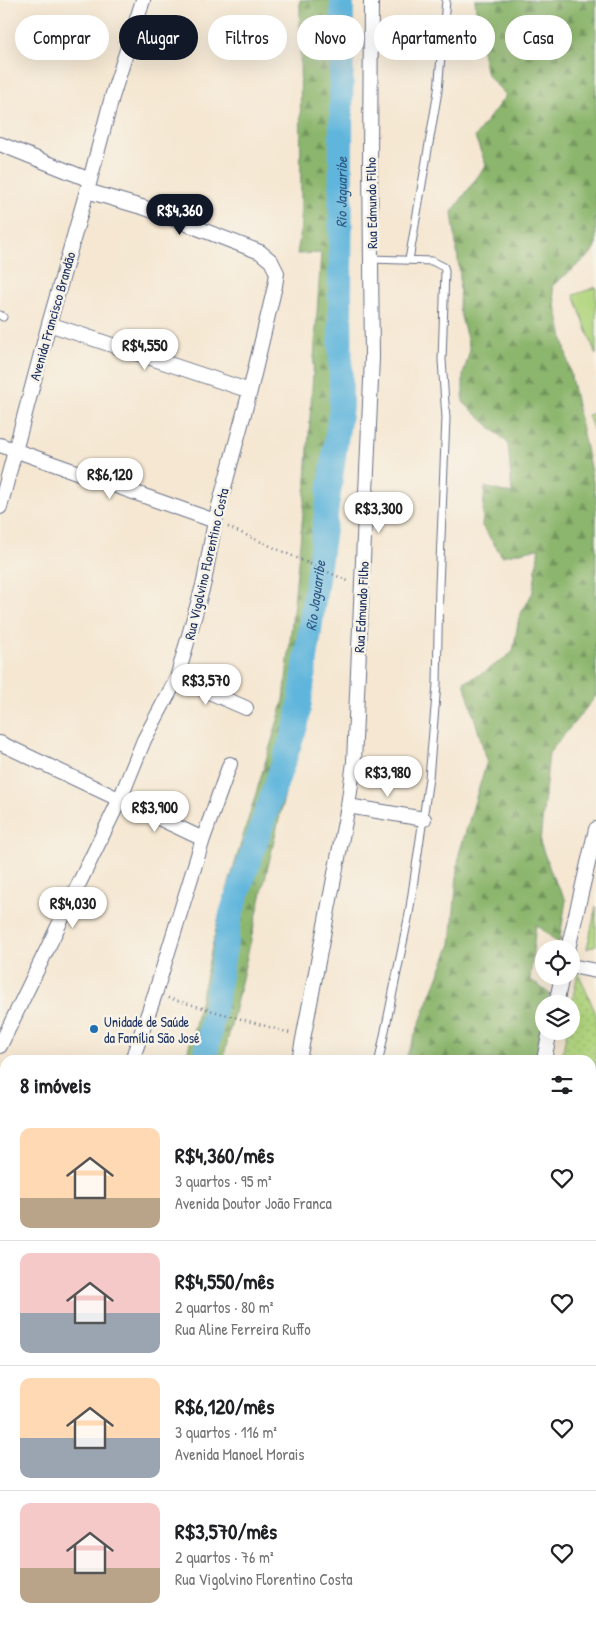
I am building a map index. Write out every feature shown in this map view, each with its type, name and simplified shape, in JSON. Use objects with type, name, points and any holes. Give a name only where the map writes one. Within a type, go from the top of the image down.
[{"type":"street","name":"Avenida Francisco Brandão","points":[[0,507],[112,97],[143,0]]},
{"type":"street","name":"Rua Edmundo Filho","points":[[300,1055],[348,806],[354,762],[372,358],[371,0]]},
{"type":"street","points":[[0,144],[88,186]]},
{"type":"street","name":"Rua Vigolvino Florentino Costa","points":[[0,1046],[120,799],[144,740],[177,678],[204,582],[215,521],[250,391],[277,273],[271,261],[260,252],[88,186]]},
{"type":"street","points":[[49,324],[250,391]]},
{"type":"street","points":[[0,445],[215,521]]},
{"type":"street","points":[[177,678],[246,708]]},
{"type":"street","points":[[0,742],[203,839]]},
{"type":"street","points":[[134,1055],[203,839],[230,764]]},
{"type":"street","points":[[348,806],[424,819]]},
{"type":"street","points":[[570,940],[596,829]]},
{"type":"street","points":[[580,968],[596,971]]},
{"type":"street","points":[[545,1055],[548,1040]]},
{"type":"lane","points":[[409,260],[438,91],[446,0]]},
{"type":"lane","points":[[371,260],[432,261],[444,267],[445,271],[442,360],[446,418],[439,577],[437,684],[424,819],[409,914],[380,1055]]},
{"type":"path","points":[[215,521],[342,579]]},
{"type":"path","points":[[154,994],[304,1037]]},
{"type":"green space","points":[[300,0],[347,0],[347,15],[300,15]]},
{"type":"green space","points":[[475,0],[596,0],[596,244],[591,254],[552,286],[596,496],[596,696],[549,753],[540,842],[553,878],[566,900],[560,940],[554,940],[536,924],[530,979],[535,985],[538,985],[550,994],[535,995],[535,1040],[540,1040],[537,1055],[407,1055],[451,944],[459,854],[487,761],[464,682],[485,672],[513,652],[519,617],[533,592],[539,548],[502,556],[482,526],[485,487],[512,494],[508,443],[463,402],[463,375],[470,350],[459,309],[460,275],[452,212],[486,165],[475,137],[506,95],[487,75],[484,60],[495,60],[495,15],[477,15]]},
{"type":"green space","points":[[300,60],[347,60],[345,437],[319,647],[224,1055],[186,1055],[195,1025],[218,920],[284,700],[305,494],[321,253],[297,254],[301,229]]},
{"type":"green space","points":[[596,287],[596,355],[574,295]]},
{"type":"green space","points":[[596,412],[596,437],[588,415]]},
{"type":"green space","points":[[596,907],[596,945],[587,949]]},
{"type":"green space","points":[[580,977],[596,1014],[596,1055],[562,1055],[565,1040],[580,1040],[580,995],[573,995],[575,985],[580,985]]},
{"type":"waterway","name":"Rio Jaguaribe","points":[[206,1055],[231,914],[297,723],[341,406],[342,0]]},
{"type":"place","name":"Unidade de Saúde da Família São José","points":[[94,1029]]}]
